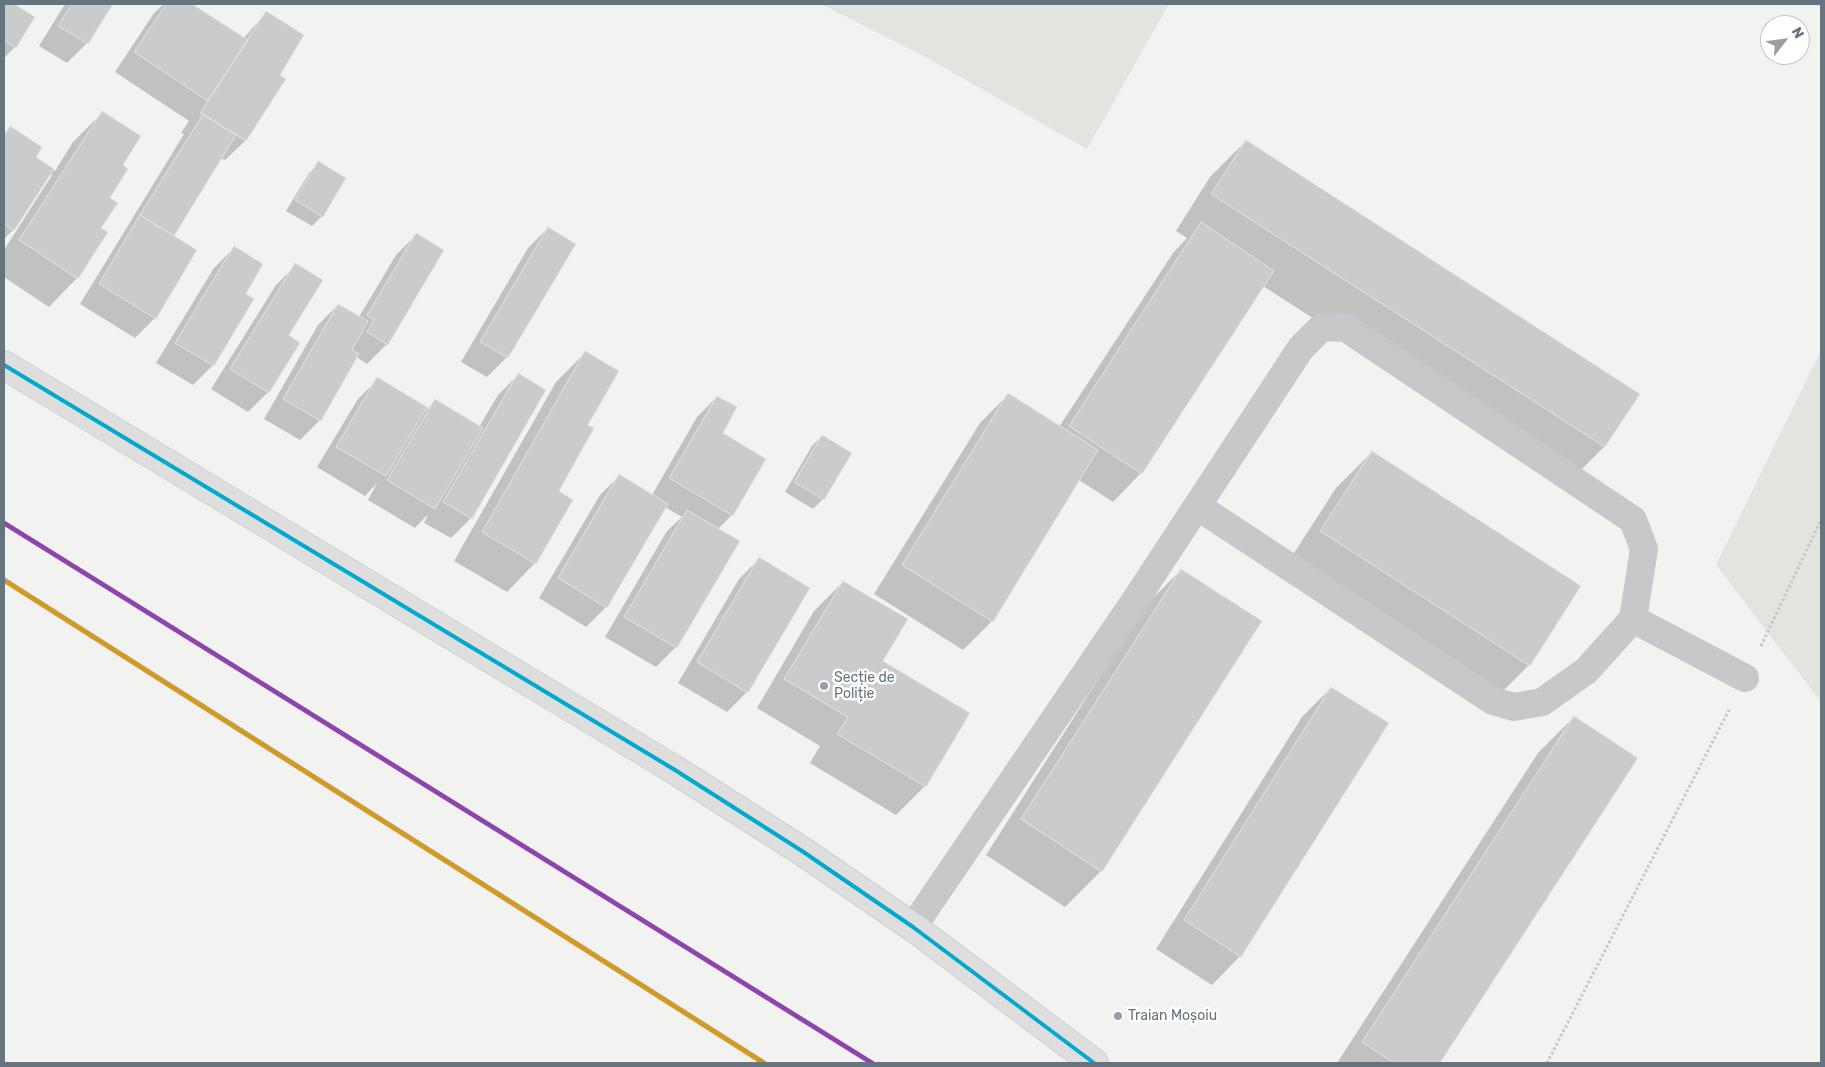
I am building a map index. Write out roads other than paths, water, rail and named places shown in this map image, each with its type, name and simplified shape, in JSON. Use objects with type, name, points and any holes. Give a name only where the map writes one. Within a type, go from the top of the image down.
[{"type":"main road","points":[[4,365],[675,770],[802,851],[913,927],[1094,1063]]},
{"type":"street","points":[[913,927],[1197,506],[1301,348],[1322,327],[1346,328],[1633,520],[1644,550],[1633,619],[1586,671],[1542,702],[1514,708],[1493,701],[1197,506]]},
{"type":"street","points":[[1633,619],[1745,678]]},
{"type":"railway","points":[[4,580],[764,1063]]},
{"type":"place","name":"Secție de Poliție","points":[[824,686]]},
{"type":"place","name":"Traian Moșoiu","points":[[1118,1016]]}]
